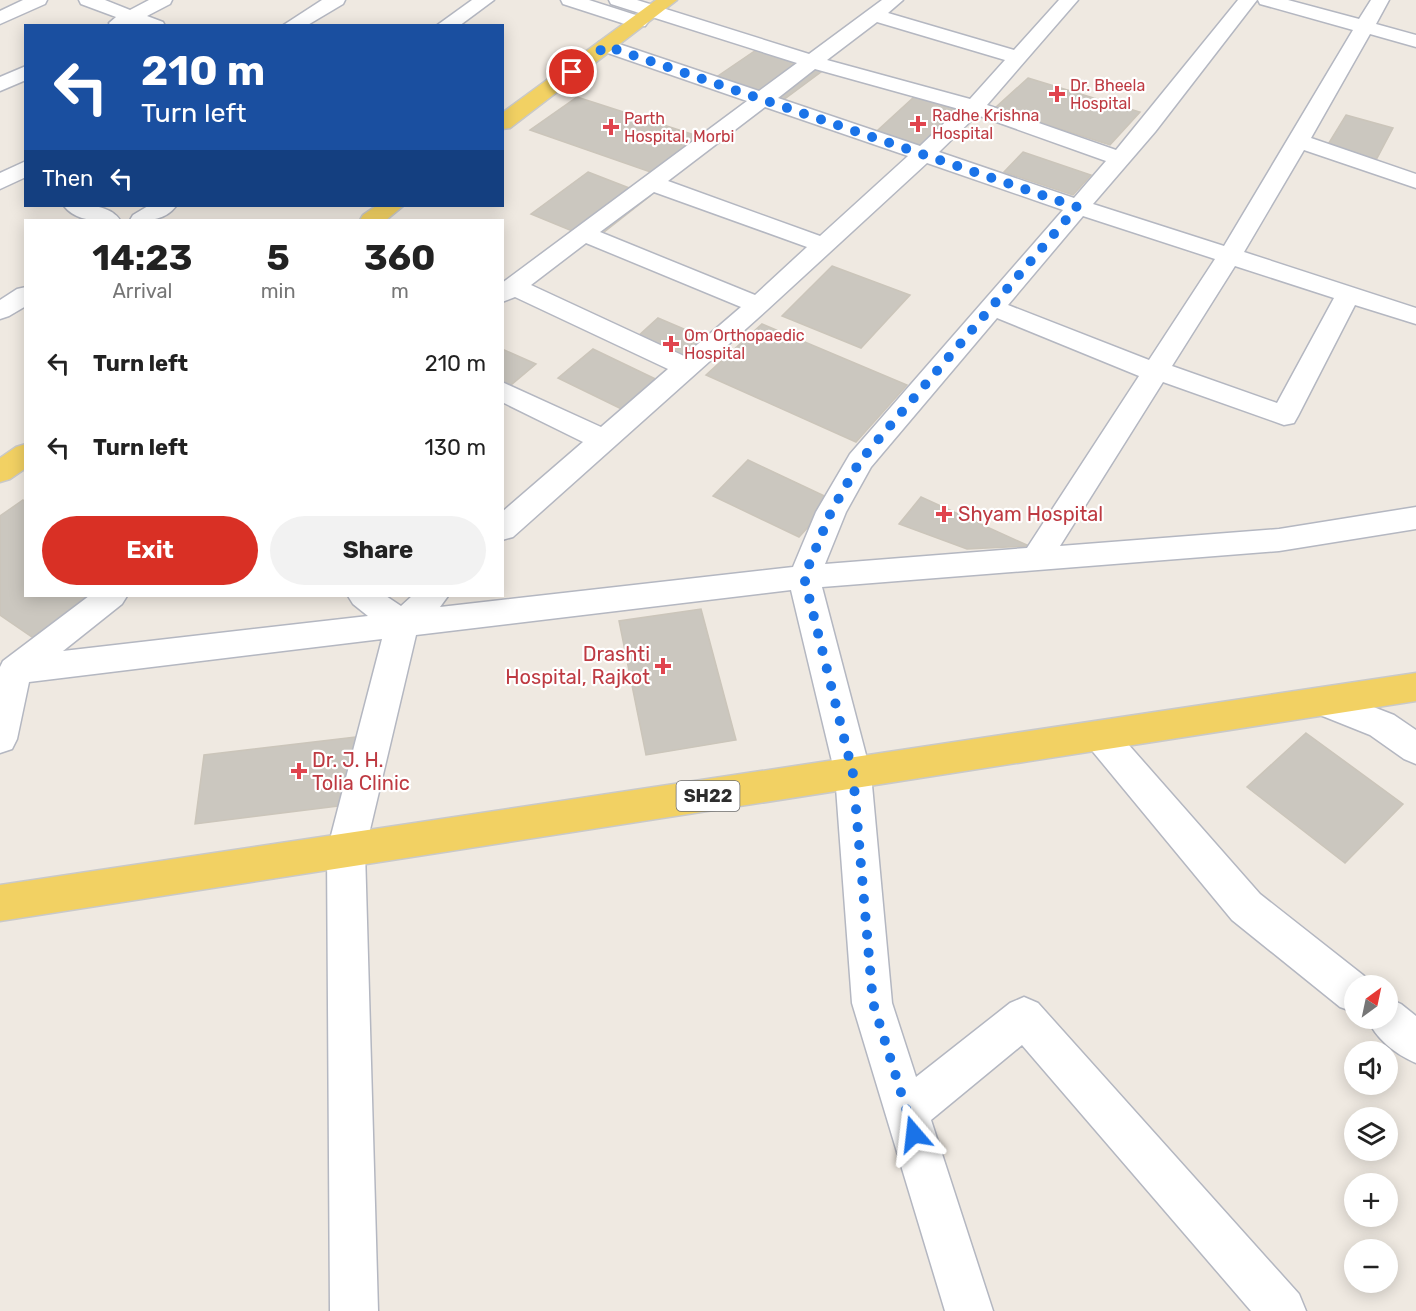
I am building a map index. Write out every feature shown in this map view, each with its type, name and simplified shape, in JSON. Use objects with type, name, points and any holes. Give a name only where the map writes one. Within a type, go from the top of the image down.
[{"type":"main road","points":[[504,122],[653,11]]},
{"type":"main road","points":[[372,219],[390,207]]},
{"type":"main road","points":[[0,472],[24,455]]},
{"type":"main road","name":"SH22","points":[[0,903],[1327,703],[1416,687]]},
{"type":"street","points":[[0,18],[38,0]]},
{"type":"street","points":[[88,0],[151,24]]},
{"type":"street","points":[[118,24],[163,0]]},
{"type":"street","points":[[294,24],[336,0]]},
{"type":"street","points":[[448,24],[485,0]]},
{"type":"street","points":[[570,0],[653,11]]},
{"type":"street","points":[[618,0],[813,62],[974,107],[1118,158]]},
{"type":"street","points":[[508,291],[894,0]]},
{"type":"street","points":[[505,522],[758,305],[924,154],[974,107],[1069,0]]},
{"type":"street","points":[[969,1311],[873,1003],[853,774],[804,577],[831,512],[860,461],[1147,127],[1248,0]]},
{"type":"street","points":[[1267,0],[1416,41]]},
{"type":"street","points":[[1036,559],[1228,257],[1380,0]]},
{"type":"street","points":[[874,15],[1018,58]]},
{"type":"street","points":[[606,46],[1077,207],[1416,316]]},
{"type":"street","points":[[0,85],[24,73]]},
{"type":"street","points":[[1298,141],[1416,181]]},
{"type":"street","points":[[651,183],[824,245]]},
{"type":"street","points":[[77,207],[106,219]]},
{"type":"street","points":[[143,219],[162,207]]},
{"type":"street","points":[[584,234],[758,305]]},
{"type":"street","points":[[508,291],[686,367]]},
{"type":"street","points":[[0,311],[24,295]]},
{"type":"street","points":[[993,308],[1154,372],[1156,370],[1284,416],[1348,295]]},
{"type":"street","points":[[504,392],[603,440]]},
{"type":"street","points":[[7,670],[804,577],[1279,540],[1416,518]]},
{"type":"street","points":[[0,739],[7,670],[110,597]]},
{"type":"street","points":[[365,597],[402,624]]},
{"type":"street","points":[[354,1311],[346,850],[402,624],[431,597]]},
{"type":"street","points":[[1327,703],[1382,724],[1416,749]]},
{"type":"street","points":[[1101,737],[1246,907],[1344,985]]},
{"type":"street","points":[[907,1112],[1024,1017],[1282,1311]]},
{"type":"street","points":[[1398,1027],[1416,1042]]},
{"type":"building","points":[[759,48],[825,69],[782,101],[715,78]]},
{"type":"building","points":[[1028,78],[1140,112],[1110,145],[995,108]]},
{"type":"building","points":[[915,96],[963,111],[926,147],[877,131]]},
{"type":"building","points":[[577,97],[701,137],[656,174],[530,130]]},
{"type":"building","points":[[1346,115],[1393,128],[1376,160],[1327,146]]},
{"type":"building","points":[[1023,152],[1091,175],[1073,195],[1004,172]]},
{"type":"building","points":[[588,172],[650,196],[594,240],[531,214]]},
{"type":"building","points":[[832,266],[910,295],[861,348],[782,316]]},
{"type":"building","points":[[658,318],[724,346],[692,377],[625,348]]},
{"type":"building","points":[[762,324],[907,385],[856,442],[706,375]]},
{"type":"building","points":[[593,349],[668,385],[634,415],[558,378]]},
{"type":"building","points":[[504,350],[536,364],[505,390]]},
{"type":"building","points":[[748,460],[833,500],[799,537],[713,496]]},
{"type":"building","points":[[921,497],[1029,546],[967,549],[899,524]]},
{"type":"building","points":[[24,501],[24,597],[92,597],[35,639],[0,615],[0,516]]},
{"type":"building","points":[[701,609],[736,740],[646,755],[619,621]]},
{"type":"building","points":[[1306,733],[1403,804],[1345,863],[1247,787]]},
{"type":"building","points":[[372,735],[370,802],[195,824],[204,755]]},
{"type":"place","name":"Dr. Bheela Hospital","points":[[1057,94]]},
{"type":"place","name":"Radhe Krishna Hospital","points":[[918,124]]},
{"type":"place","name":"Parth Hospital, Morbi","points":[[611,127]]},
{"type":"place","name":"Om Orthopaedic Hospital","points":[[671,344]]},
{"type":"place","name":"Shyam Hospital","points":[[944,514]]},
{"type":"place","name":"Drashti Hospital, Rajkot","points":[[663,666]]},
{"type":"place","name":"Dr. J. H. Tolia Clinic","points":[[299,771]]},
{"type":"route","points":[[572,72],[606,46],[1077,207],[860,461],[831,512],[804,577],[853,774],[873,1003],[914,1134]]}]
